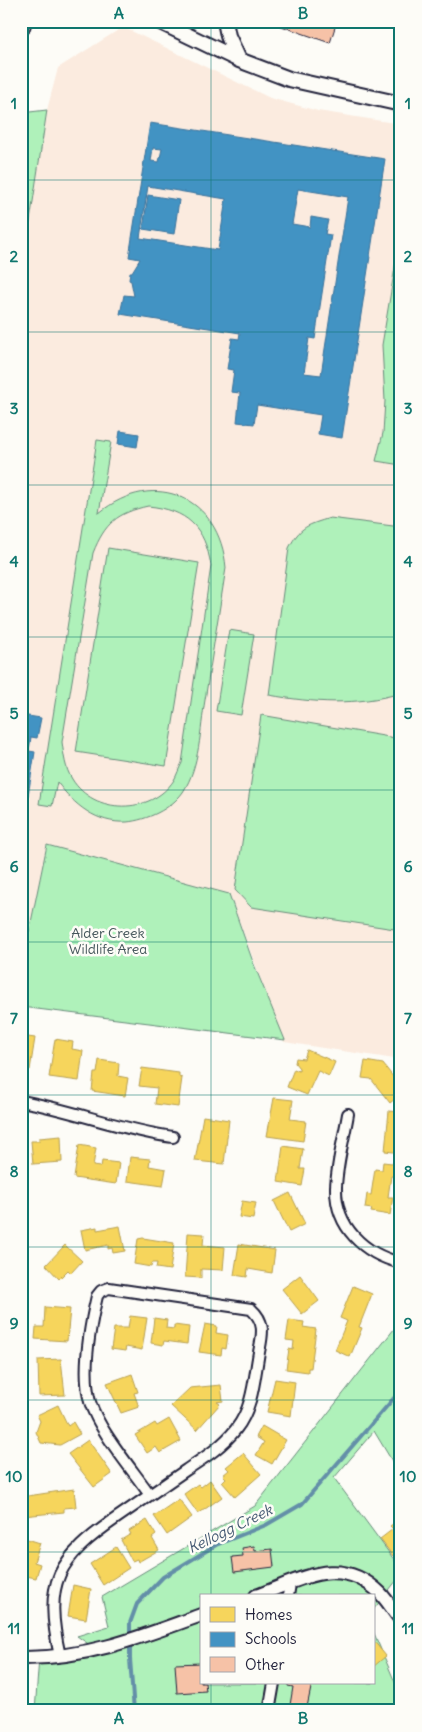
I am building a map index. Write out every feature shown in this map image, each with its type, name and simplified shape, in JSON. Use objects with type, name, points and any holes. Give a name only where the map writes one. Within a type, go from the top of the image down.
[{"type":"highway","points":[[21,27],[23,21]]},
{"type":"main road","points":[[158,21],[179,26],[240,60],[309,84],[401,104]]},
{"type":"main road","points":[[225,21],[228,36],[240,60]]},
{"type":"street","points":[[21,1101],[70,1112],[134,1131],[173,1137]]},
{"type":"street","points":[[348,1114],[337,1178],[337,1197],[340,1212],[359,1242],[378,1256],[401,1263]]},
{"type":"street","points":[[60,1656],[54,1631],[54,1596],[60,1573],[78,1547],[212,1453],[236,1428],[244,1416],[252,1394],[262,1330],[260,1317],[251,1309],[109,1288],[101,1291],[97,1296],[86,1374],[91,1403],[102,1426],[150,1495]]},
{"type":"street","points":[[267,1594],[289,1590],[331,1571],[345,1571],[356,1575],[380,1593],[401,1620]]},
{"type":"street","points":[[21,1658],[60,1656],[98,1650],[200,1615]]},
{"type":"street","points":[[270,1706],[274,1684]]},
{"type":"shaded area","points":[[123,27],[270,98],[318,111],[401,124],[401,1060],[284,1042],[229,894],[47,845],[29,932],[21,939],[21,280],[47,110],[58,68]]},
{"type":"green space","points":[[47,110],[21,280],[21,113]]},
{"type":"green space","points":[[401,231],[401,465],[376,461],[383,433],[385,401],[382,345]]},
{"type":"green space","points":[[97,440],[111,442],[99,513],[120,500],[142,493],[162,492],[181,497],[198,508],[212,523],[221,543],[226,568],[196,759],[189,782],[178,798],[158,813],[142,819],[116,822],[96,816],[79,805],[57,782],[52,806],[39,804]],"holes":[[[148,506],[162,508],[183,516],[199,531],[208,552],[211,566],[182,763],[174,780],[164,791],[151,800],[137,805],[108,804],[94,799],[82,791],[72,779],[66,766],[62,742],[93,553],[102,534],[120,516]]]},
{"type":"green space","points":[[330,518],[401,527],[401,693],[368,700],[335,702],[269,695],[289,548],[297,535],[305,527]]},
{"type":"green space","points":[[108,548],[199,563],[166,766],[76,752]]},
{"type":"green space","points":[[229,630],[254,634],[241,715],[216,711]]},
{"type":"green space","points":[[261,715],[401,739],[401,930],[251,907],[235,890]]},
{"type":"green space","name":"Alder Creek Wildlife Area","points":[[47,845],[229,894],[253,962],[285,1040],[21,1007],[21,939],[29,932]]},
{"type":"green space","points":[[401,1307],[401,1476],[374,1431],[334,1478],[401,1569],[401,1575],[374,1609],[374,1594],[200,1594],[200,1684],[374,1684],[374,1633],[401,1696],[401,1711],[35,1711],[39,1658],[97,1650],[77,1636],[109,1626],[102,1597],[255,1506],[398,1324]]},
{"type":"building: Homes","points":[[21,1036],[35,1038],[30,1070],[21,1069]]},
{"type":"building: Homes","points":[[55,1039],[73,1042],[72,1049],[83,1051],[79,1081],[49,1077]]},
{"type":"building: Homes","points":[[307,1050],[335,1062],[329,1076],[318,1071],[307,1095],[287,1087],[294,1069],[299,1071],[295,1063],[296,1058],[304,1059]]},
{"type":"building: Homes","points":[[99,1060],[119,1063],[118,1076],[128,1078],[125,1096],[92,1091],[94,1073],[97,1073]]},
{"type":"building: Homes","points":[[365,1061],[383,1064],[401,1087],[401,1094],[390,1103],[371,1079],[362,1078]]},
{"type":"building: Homes","points":[[142,1068],[179,1073],[179,1077],[182,1078],[178,1107],[155,1104],[157,1088],[139,1086]]},
{"type":"building: Homes","points":[[274,1098],[293,1100],[290,1119],[306,1121],[303,1141],[267,1136]]},
{"type":"building: Homes","points":[[389,1111],[401,1112],[401,1153],[385,1151]]},
{"type":"building: Homes","points":[[203,1116],[229,1120],[224,1164],[195,1161]]},
{"type":"building: Homes","points":[[61,1136],[62,1162],[33,1164],[31,1141],[39,1141],[39,1138]]},
{"type":"building: Homes","points":[[79,1145],[96,1148],[93,1166],[101,1167],[102,1161],[119,1163],[116,1184],[74,1178]]},
{"type":"building: Homes","points":[[283,1146],[303,1149],[300,1169],[305,1169],[302,1186],[278,1182]]},
{"type":"building: Homes","points":[[130,1157],[150,1159],[149,1166],[166,1169],[163,1186],[127,1181]]},
{"type":"building: Homes","points":[[383,1162],[401,1164],[401,1177],[391,1176],[388,1197],[393,1197],[390,1215],[371,1212],[372,1209],[365,1208],[367,1194],[371,1195],[375,1169],[382,1170]]},
{"type":"building: Homes","points":[[290,1193],[305,1224],[289,1232],[274,1201]]},
{"type":"building: Homes","points":[[242,1201],[256,1203],[253,1219],[239,1217]]},
{"type":"building: Homes","points":[[120,1226],[125,1251],[113,1253],[112,1248],[108,1249],[108,1245],[85,1250],[81,1230],[97,1227],[97,1230]]},
{"type":"building: Homes","points":[[188,1233],[204,1234],[203,1245],[225,1247],[223,1270],[201,1269],[201,1278],[185,1277]]},
{"type":"building: Homes","points":[[143,1238],[174,1243],[170,1270],[156,1268],[157,1263],[152,1263],[151,1267],[134,1264],[138,1239]]},
{"type":"building: Homes","points":[[239,1244],[275,1250],[272,1273],[248,1269],[247,1277],[234,1275]]},
{"type":"building: Homes","points":[[65,1245],[82,1261],[71,1273],[68,1270],[59,1279],[46,1265]]},
{"type":"building: Homes","points":[[300,1275],[319,1301],[302,1314],[282,1289]]},
{"type":"building: Homes","points":[[353,1286],[372,1294],[359,1327],[362,1328],[350,1357],[335,1350],[347,1321],[340,1318]]},
{"type":"building: Homes","points":[[45,1307],[70,1309],[67,1341],[35,1339],[36,1327],[44,1327]]},
{"type":"building: Homes","points":[[130,1316],[147,1318],[142,1350],[126,1347],[125,1351],[111,1349],[114,1328],[128,1328]]},
{"type":"building: Homes","points":[[154,1318],[167,1320],[166,1328],[174,1329],[174,1325],[189,1327],[187,1344],[164,1341],[163,1345],[151,1343]]},
{"type":"building: Homes","points":[[289,1320],[304,1322],[303,1327],[316,1329],[311,1368],[308,1368],[308,1372],[286,1369],[289,1349],[293,1350],[294,1341],[286,1340]]},
{"type":"building: Homes","points":[[205,1324],[217,1326],[216,1333],[228,1335],[226,1349],[222,1348],[221,1355],[199,1352]]},
{"type":"building: Homes","points":[[61,1359],[65,1395],[39,1396],[38,1360]]},
{"type":"building: Homes","points":[[132,1374],[138,1392],[134,1393],[139,1407],[121,1413],[107,1383]]},
{"type":"building: Homes","points":[[275,1379],[295,1382],[291,1416],[267,1412]]},
{"type":"building: Homes","points":[[221,1385],[223,1401],[217,1402],[220,1404],[197,1430],[171,1406],[190,1388]]},
{"type":"building: Homes","points":[[58,1405],[68,1426],[73,1422],[80,1434],[60,1445],[41,1443],[36,1432],[40,1421],[37,1415]]},
{"type":"building: Homes","points":[[169,1419],[181,1441],[160,1453],[156,1447],[147,1453],[135,1435],[155,1423],[157,1426]]},
{"type":"building: Homes","points":[[262,1426],[286,1440],[272,1464],[256,1455],[264,1442],[256,1437]]},
{"type":"building: Homes","points":[[88,1440],[112,1474],[94,1487],[68,1454]]},
{"type":"building: Homes","points":[[243,1453],[261,1474],[235,1497],[222,1482],[226,1478],[223,1475],[229,1470],[226,1467]]},
{"type":"building: Homes","points":[[210,1480],[222,1497],[198,1514],[184,1494],[198,1484],[201,1487]]},
{"type":"building: Homes","points":[[74,1489],[76,1507],[64,1508],[64,1512],[23,1516],[21,1497]]},
{"type":"building: Homes","points":[[179,1499],[192,1517],[167,1535],[154,1516]]},
{"type":"building: Homes","points":[[400,1519],[401,1550],[393,1556],[380,1539],[393,1529],[390,1526]]},
{"type":"building: Homes","points":[[147,1520],[156,1535],[152,1538],[159,1550],[138,1562],[137,1559],[132,1561],[121,1540],[131,1534],[129,1531]]},
{"type":"building: Homes","points":[[21,1537],[40,1543],[34,1562],[40,1564],[36,1578],[21,1575]]},
{"type":"building: Homes","points":[[116,1547],[129,1568],[103,1585],[90,1564]]},
{"type":"building: Homes","points":[[21,1585],[27,1586],[24,1598],[28,1599],[21,1627]]},
{"type":"building: Homes","points":[[73,1585],[91,1589],[86,1619],[68,1616]]},
{"type":"building: Homes","points":[[374,1641],[386,1656],[374,1666]]},
{"type":"building: Schools","points":[[150,123],[385,159],[342,438],[318,434],[321,415],[257,405],[254,424],[237,422],[240,393],[231,392],[234,370],[227,369],[232,338],[239,339],[240,333],[120,314],[124,295],[134,296],[131,281],[129,280],[130,272],[132,272],[140,259],[129,257]],"holes":[[[153,148],[162,149],[159,162],[151,161]],[[148,186],[226,199],[218,250],[140,238]],[[298,189],[348,197],[321,375],[304,373],[309,338],[315,339],[331,235],[325,234],[328,220],[311,217],[310,227],[292,224]]]},
{"type":"building: Schools","points":[[148,195],[179,200],[174,234],[143,229]]},
{"type":"building: Schools","points":[[120,431],[139,434],[137,447],[118,444]]},
{"type":"building: Schools","points":[[21,715],[41,718],[37,738],[31,737],[29,751],[35,752],[26,808],[21,807]]},
{"type":"building: Other","points":[[267,21],[337,21],[330,43]]},
{"type":"building: Other","points":[[254,1546],[255,1551],[272,1549],[274,1567],[234,1572],[232,1557],[243,1556],[242,1548]]},
{"type":"building: Other","points":[[200,1663],[200,1684],[205,1684],[206,1691],[177,1693],[175,1664]]},
{"type":"building: Other","points":[[288,1684],[312,1684],[307,1707],[318,1708],[318,1711],[289,1711],[293,1687],[288,1686]]},
{"type":"waterway","name":"Kellogg Creek","points":[[134,1711],[130,1659],[130,1623],[137,1604],[163,1577],[216,1545],[266,1525],[302,1504],[401,1390]]}]
